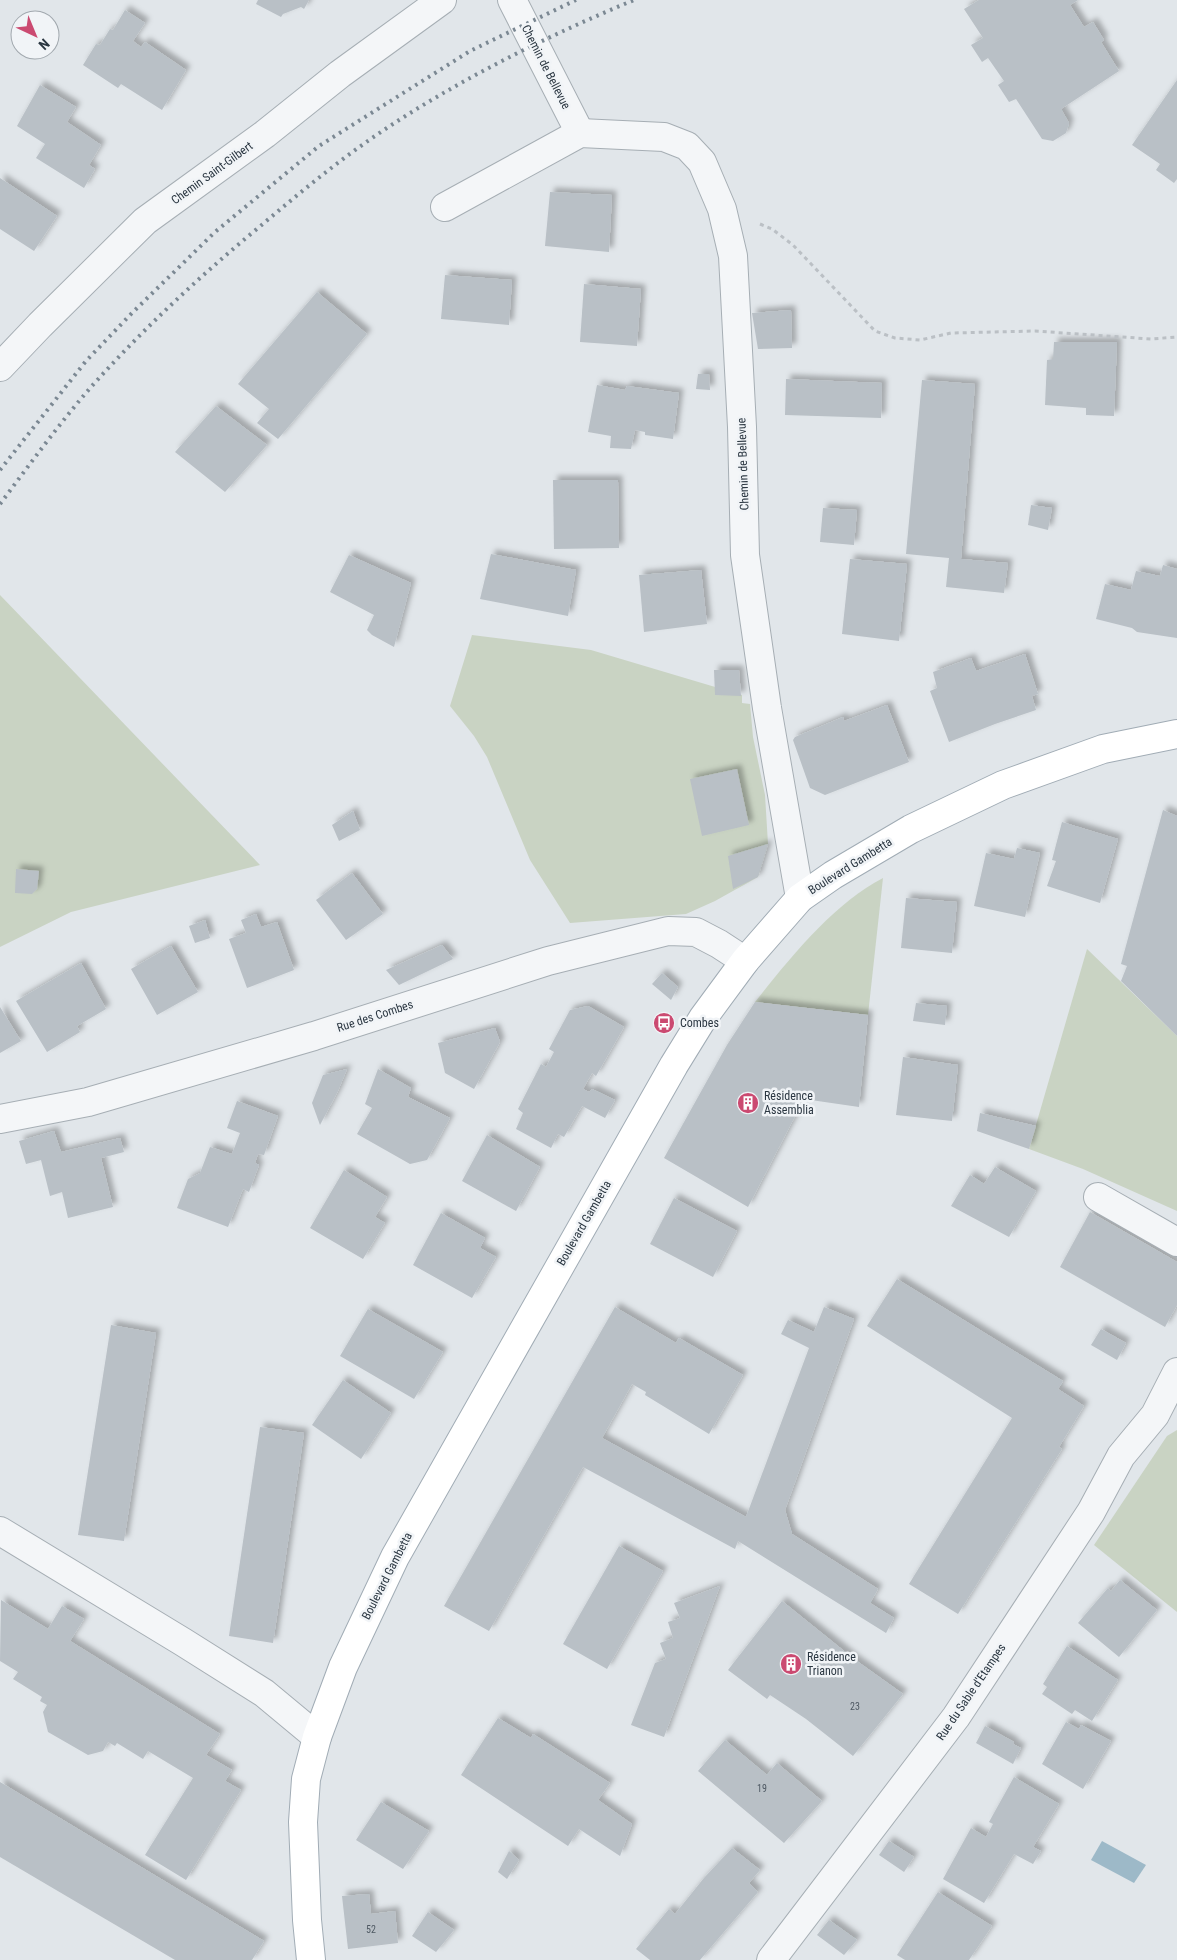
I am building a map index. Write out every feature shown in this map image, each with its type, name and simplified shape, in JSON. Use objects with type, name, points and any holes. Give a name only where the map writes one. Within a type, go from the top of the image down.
[{"type":"main road","name":"Boulevard Gambetta","points":[[311,1960],[307,1920],[303,1822],[306,1779],[317,1738],[343,1667],[395,1557],[674,1065],[703,1018],[745,961],[800,898],[833,875],[911,829],[1003,786],[1103,750],[1177,734]]},
{"type":"street","name":"Chemin Saint-Gilbert","points":[[0,367],[145,221],[265,134],[340,74],[442,0]]},
{"type":"street","name":"Chemin de Bellevue","points":[[512,0],[580,133],[664,137],[687,146],[702,162],[722,209],[733,256],[742,427],[745,555],[767,708],[800,898]]},
{"type":"street","points":[[445,207],[580,133]]},
{"type":"street","name":"Rue des Combes","points":[[0,1119],[88,1102],[314,1036],[548,960],[668,931],[696,932],[745,961]]},
{"type":"street","points":[[1098,1197],[1177,1242]]},
{"type":"street","name":"Rue du Sable d'Etampes","points":[[771,1960],[956,1717],[1091,1512],[1121,1456],[1166,1408],[1177,1372]]},
{"type":"street","points":[[0,1530],[264,1693],[317,1738]]},
{"type":"path","points":[[722,209],[772,229],[793,245],[875,331],[895,338],[920,340],[951,333],[1035,331],[1152,339],[1177,337]]},
{"type":"green space","points":[[0,595],[260,865],[71,912],[0,947]]},
{"type":"green space","points":[[472,635],[591,650],[742,695],[742,703],[750,704],[753,737],[765,795],[768,844],[758,877],[715,901],[686,914],[570,923],[530,860],[487,757],[474,736],[450,706]]},
{"type":"green space","points":[[883,878],[868,1015],[755,1002],[813,933],[847,902]]},
{"type":"green space","points":[[1087,949],[1177,1036],[1177,1211],[1083,1169],[1029,1149]]},
{"type":"green space","points":[[1177,1430],[1177,1612],[1094,1545],[1167,1436]]},
{"type":"water","points":[[1102,1841],[1146,1865],[1134,1883],[1091,1860]]},
{"type":"building","points":[[258,0],[309,0],[304,9],[301,7],[283,14],[281,17],[256,4]]},
{"type":"building","points":[[979,0],[1078,0],[1070,5],[1084,27],[1093,22],[1104,40],[1101,42],[1119,71],[1061,109],[1069,123],[1066,133],[1053,141],[1042,139],[1016,99],[1009,102],[998,85],[1004,81],[988,58],[982,62],[971,45],[983,38],[964,9]]},
{"type":"building","points":[[125,10],[145,23],[133,41],[141,47],[145,42],[186,70],[162,110],[121,84],[118,88],[83,65],[96,44],[100,45],[110,29],[113,30]]},
{"type":"building","points":[[1177,80],[1177,179],[1174,183],[1156,170],[1160,164],[1132,145]]},
{"type":"building","points":[[40,85],[76,107],[67,122],[101,145],[89,165],[95,169],[84,188],[36,158],[45,144],[17,126]]},
{"type":"building","points":[[0,178],[57,216],[34,251],[0,229]]},
{"type":"building","points":[[550,192],[612,195],[609,252],[545,246]]},
{"type":"building","points":[[445,275],[512,280],[509,325],[441,319]]},
{"type":"building","points":[[584,284],[641,289],[637,346],[580,342]]},
{"type":"building","points":[[317,292],[367,334],[278,439],[257,423],[269,409],[238,384]]},
{"type":"building","points":[[791,310],[792,348],[758,349],[752,313]]},
{"type":"building","points":[[1054,342],[1117,342],[1114,416],[1086,415],[1086,408],[1045,405],[1047,360],[1053,359]]},
{"type":"building","points":[[698,374],[709,374],[710,390],[696,389]]},
{"type":"building","points":[[786,379],[882,383],[881,418],[785,415]]},
{"type":"building","points":[[922,380],[975,384],[961,559],[1008,563],[1004,593],[946,587],[949,558],[906,554]]},
{"type":"building","points":[[597,385],[625,390],[627,386],[679,393],[673,439],[645,435],[645,432],[635,430],[631,449],[610,448],[611,436],[588,432]]},
{"type":"building","points":[[216,406],[267,445],[225,492],[175,452]]},
{"type":"building","points":[[553,480],[618,480],[619,548],[554,549]]},
{"type":"building","points":[[1031,505],[1052,508],[1048,530],[1028,525]]},
{"type":"building","points":[[823,508],[857,510],[854,545],[820,542]]},
{"type":"building","points":[[491,554],[576,570],[568,616],[480,599]]},
{"type":"building","points":[[349,555],[411,583],[394,647],[372,635],[367,630],[374,615],[330,592]]},
{"type":"building","points":[[850,559],[907,564],[899,641],[842,634]]},
{"type":"building","points":[[1163,565],[1177,569],[1177,638],[1137,632],[1132,628],[1096,619],[1105,584],[1131,590],[1136,571],[1160,576]]},
{"type":"building","points":[[701,570],[707,624],[644,632],[639,575]]},
{"type":"building","points":[[1025,654],[1038,694],[1032,696],[1036,710],[949,742],[930,691],[937,688],[933,672],[971,658],[976,671]]},
{"type":"building","points":[[714,670],[739,670],[741,696],[715,695]]},
{"type":"building","points":[[887,705],[909,762],[825,795],[810,788],[793,740],[795,737],[843,717],[844,721]]},
{"type":"building","points":[[737,769],[749,825],[702,836],[690,779]]},
{"type":"building","points":[[1163,810],[1177,816],[1177,1036],[1121,981],[1127,966],[1121,964]]},
{"type":"building","points":[[353,811],[360,830],[339,841],[332,825]]},
{"type":"building","points":[[1062,822],[1118,839],[1100,903],[1047,886],[1056,861],[1052,860]]},
{"type":"building","points":[[768,844],[758,877],[733,889],[728,856]]},
{"type":"building","points":[[1017,848],[1040,853],[1025,917],[974,906],[986,853],[1014,859]]},
{"type":"building","points":[[16,869],[39,871],[37,889],[32,894],[15,893]]},
{"type":"building","points":[[352,873],[383,914],[346,940],[316,900]]},
{"type":"building","points":[[906,898],[957,902],[952,953],[901,948]]},
{"type":"building","points":[[256,914],[261,927],[277,922],[294,970],[247,988],[229,939],[246,933],[241,920]]},
{"type":"building","points":[[205,920],[210,938],[195,943],[189,926]]},
{"type":"building","points":[[442,945],[453,959],[399,985],[386,970]]},
{"type":"building","points":[[171,946],[198,992],[157,1015],[131,969]]},
{"type":"building","points":[[81,963],[106,1009],[77,1026],[80,1032],[47,1052],[16,1001]]},
{"type":"building","points":[[662,973],[678,987],[671,1000],[652,984]]},
{"type":"building","name":"Résidence Assemblia","points":[[755,1002],[868,1015],[859,1107],[804,1099],[748,1207],[664,1158],[727,1045]]},
{"type":"building","points":[[916,1003],[947,1006],[945,1025],[913,1021]]},
{"type":"building","points":[[588,1006],[624,1027],[596,1076],[592,1073],[583,1089],[589,1092],[592,1089],[615,1100],[605,1118],[582,1106],[564,1137],[558,1134],[551,1148],[516,1129],[523,1113],[518,1109],[541,1064],[546,1067],[554,1052],[549,1049],[570,1010]]},
{"type":"building","points":[[0,1007],[21,1041],[0,1053]]},
{"type":"building","points":[[495,1028],[500,1042],[474,1089],[445,1073],[438,1043]]},
{"type":"building","points":[[903,1057],[958,1065],[952,1121],[896,1115]]},
{"type":"building","points":[[347,1069],[320,1125],[312,1103],[323,1075]]},
{"type":"building","points":[[378,1069],[411,1088],[408,1097],[450,1118],[427,1160],[410,1164],[357,1134],[372,1108],[365,1104]]},
{"type":"building","points":[[237,1101],[278,1116],[264,1155],[258,1154],[255,1163],[259,1165],[249,1192],[243,1189],[228,1227],[177,1208],[188,1179],[200,1173],[210,1147],[232,1154],[240,1133],[227,1128]]},
{"type":"building","points":[[980,1113],[1036,1126],[1029,1149],[977,1131]]},
{"type":"building","points":[[54,1131],[61,1152],[120,1138],[124,1152],[101,1158],[113,1207],[68,1218],[62,1192],[50,1196],[41,1160],[26,1164],[19,1141]]},
{"type":"building","points":[[487,1135],[540,1167],[516,1211],[462,1181]]},
{"type":"building","points":[[995,1167],[1036,1191],[1009,1237],[951,1206],[970,1175],[984,1184]]},
{"type":"building","points":[[344,1170],[387,1197],[375,1217],[385,1223],[363,1259],[310,1228]]},
{"type":"building","points":[[674,1198],[737,1231],[713,1277],[650,1244]]},
{"type":"building","points":[[1090,1212],[1177,1262],[1177,1305],[1165,1327],[1060,1267]]},
{"type":"building","points":[[441,1213],[485,1238],[480,1248],[496,1257],[472,1298],[413,1265]]},
{"type":"building","points":[[897,1279],[1063,1381],[1058,1389],[1084,1406],[1059,1447],[1062,1449],[958,1614],[909,1584],[1012,1418],[867,1326]]},
{"type":"building","points":[[615,1307],[676,1343],[679,1338],[743,1375],[709,1434],[645,1395],[646,1392],[632,1384],[602,1438],[746,1517],[809,1348],[781,1334],[788,1320],[814,1332],[824,1307],[854,1319],[785,1510],[792,1534],[878,1589],[870,1603],[894,1618],[886,1633],[738,1541],[735,1549],[583,1467],[489,1631],[444,1606]]},
{"type":"building","points":[[368,1309],[443,1352],[414,1399],[340,1356]]},
{"type":"building","points":[[111,1325],[156,1333],[124,1541],[78,1535]]},
{"type":"building","points":[[1101,1329],[1126,1343],[1117,1360],[1091,1345]]},
{"type":"building","points":[[343,1380],[391,1413],[361,1459],[312,1425]]},
{"type":"building","points":[[260,1427],[304,1433],[273,1643],[229,1636]]},
{"type":"building","points":[[619,1546],[663,1571],[607,1669],[563,1644]]},
{"type":"building","points":[[1120,1580],[1157,1610],[1119,1657],[1078,1623],[1108,1588],[1111,1591]]},
{"type":"building","points":[[720,1586],[664,1737],[631,1725],[655,1663],[666,1659],[660,1643],[673,1638],[668,1622],[680,1618],[674,1603]]},
{"type":"building","points":[[1,1600],[48,1629],[62,1606],[84,1619],[70,1641],[220,1734],[206,1755],[232,1770],[225,1781],[241,1790],[186,1880],[145,1855],[193,1778],[148,1751],[143,1759],[117,1743],[115,1746],[108,1742],[103,1751],[88,1755],[48,1732],[43,1712],[47,1705],[40,1701],[42,1697],[13,1679],[18,1672],[0,1661]]},
{"type":"building","name":"Résidence Trianon","points":[[782,1601],[854,1659],[903,1694],[853,1756],[806,1719],[770,1695],[767,1699],[728,1670]]},
{"type":"building","points":[[1067,1646],[1118,1680],[1092,1721],[1075,1710],[1072,1714],[1042,1694],[1047,1687],[1043,1684]]},
{"type":"building","points":[[498,1718],[531,1738],[533,1734],[610,1783],[598,1800],[632,1824],[620,1856],[579,1829],[568,1846],[461,1775]]},
{"type":"building","points":[[1066,1722],[1079,1729],[1081,1725],[1111,1741],[1083,1789],[1042,1764]]},
{"type":"building","points":[[985,1726],[1021,1748],[1013,1764],[976,1743]]},
{"type":"building","points":[[725,1740],[767,1775],[777,1763],[822,1801],[784,1843],[698,1771]]},
{"type":"building","points":[[1014,1777],[1059,1804],[1033,1847],[1041,1851],[1033,1864],[1014,1854],[984,1903],[943,1879],[971,1828],[986,1837],[993,1824],[989,1822]]},
{"type":"building","points":[[0,1782],[264,1941],[252,1960],[175,1960],[0,1857]]},
{"type":"building","points":[[381,1802],[429,1831],[403,1869],[356,1840]]},
{"type":"building","points":[[889,1841],[914,1857],[904,1872],[879,1855]]},
{"type":"building","points":[[732,1848],[760,1870],[749,1883],[758,1892],[700,1960],[650,1960],[636,1949],[669,1909],[675,1914],[704,1878]]},
{"type":"building","points":[[509,1851],[519,1860],[507,1879],[498,1872]]},
{"type":"building","points":[[938,1892],[992,1926],[969,1960],[905,1960],[897,1955]]},
{"type":"building","points":[[369,1894],[371,1914],[395,1911],[398,1943],[348,1949],[342,1896]]},
{"type":"building","points":[[428,1912],[454,1930],[436,1952],[412,1936]]},
{"type":"building","points":[[829,1920],[857,1940],[844,1955],[817,1935]]},
{"type":"railway","points":[[0,470],[86,361],[132,313],[215,232],[319,146],[470,51],[576,0]]},
{"type":"railway","points":[[0,504],[79,401],[131,344],[214,266],[315,180],[375,136],[436,97],[534,45],[634,0]]},
{"type":"place","name":"Combes","points":[[664,1023]]},
{"type":"place","name":"Résidence Assemblia","points":[[748,1103]]},
{"type":"place","name":"Résidence Trianon","points":[[791,1664]]}]
